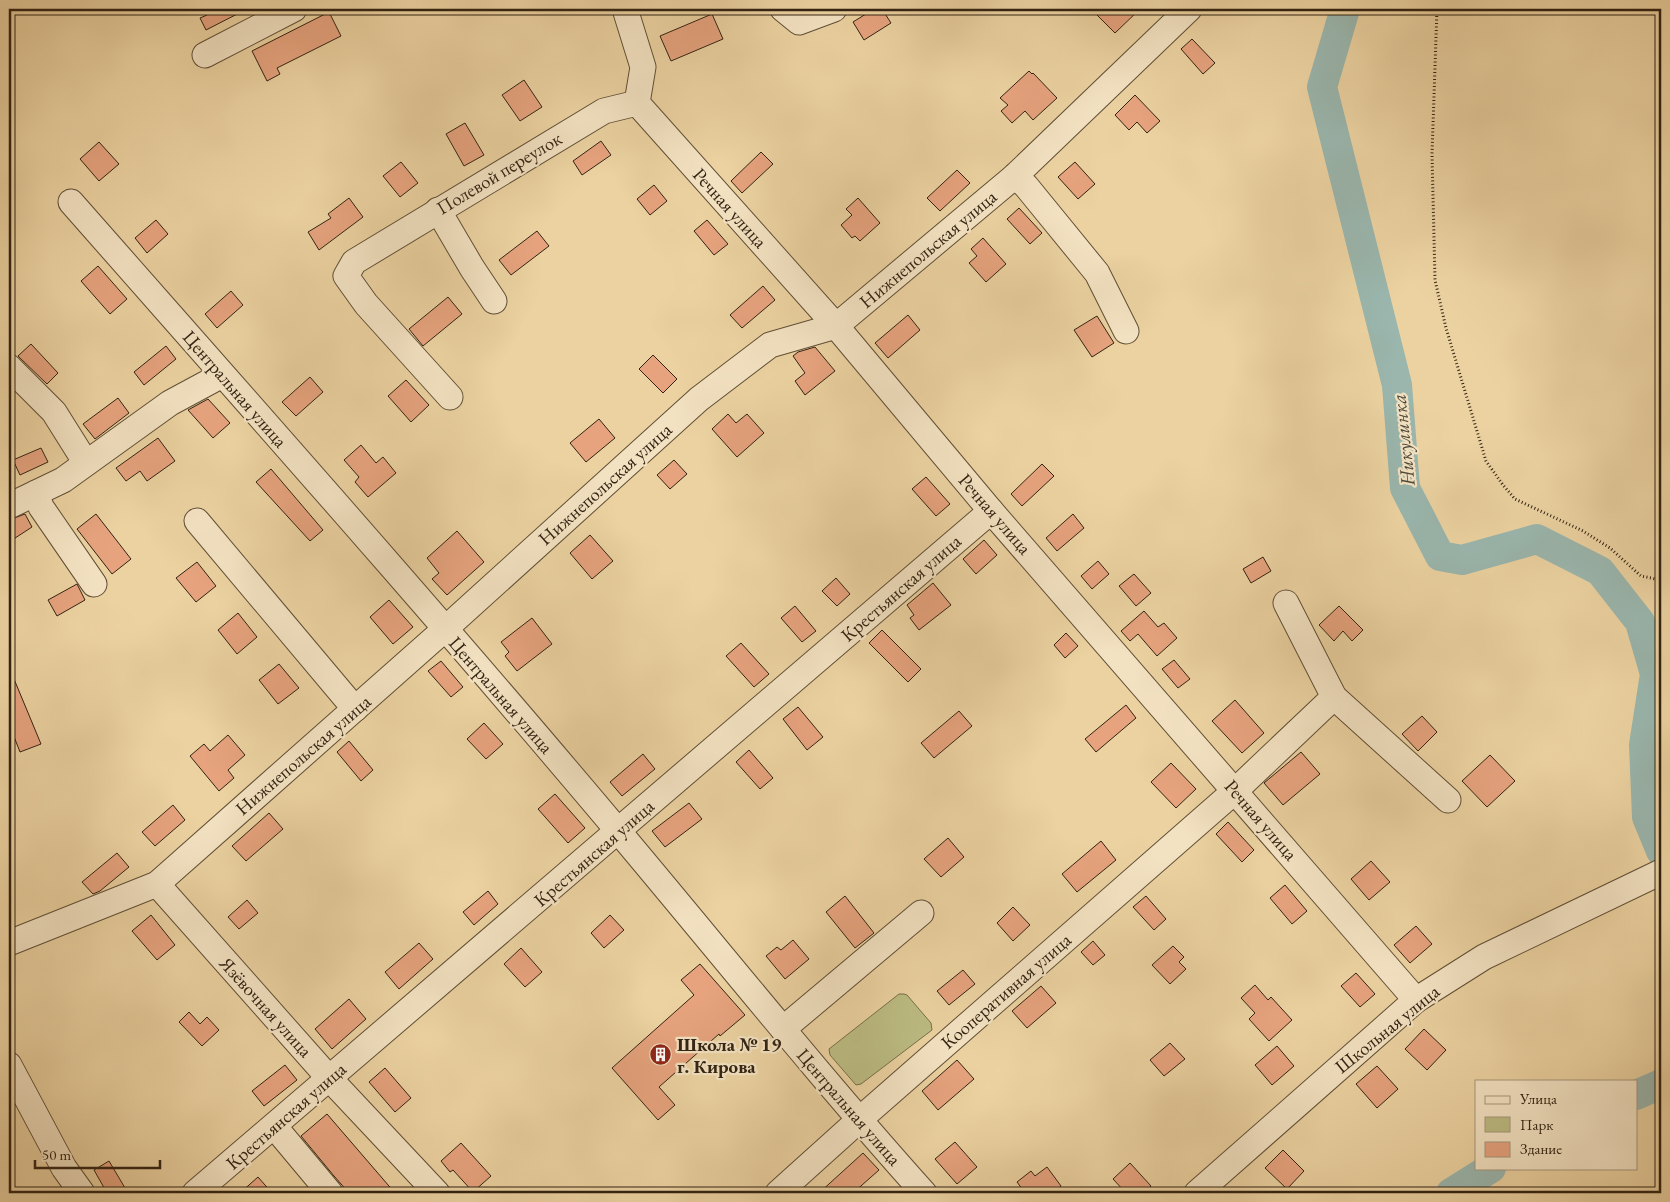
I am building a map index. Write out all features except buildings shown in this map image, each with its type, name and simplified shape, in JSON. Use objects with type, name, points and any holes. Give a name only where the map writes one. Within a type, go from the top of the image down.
[{"type":"street","points":[[206,55],[294,9]]},
{"type":"street","points":[[625,9],[643,68],[637,103]]},
{"type":"street","points":[[783,9],[799,22],[834,9]]},
{"type":"street","name":"Нижнепольская улица","points":[[9,943],[157,884],[445,629],[699,399],[770,346],[836,326],[1015,176],[1189,9]]},
{"type":"street","name":"Полевой переулок","points":[[450,397],[366,304],[346,276],[354,262],[604,111],[637,103]]},
{"type":"street","name":"Речная улица","points":[[637,103],[836,326],[991,510],[1236,790],[1416,1000]]},
{"type":"street","points":[[1015,176],[1026,186],[1097,273],[1126,331]]},
{"type":"street","name":"Центральная улица","points":[[71,202],[445,629],[859,1120],[924,1193]]},
{"type":"street","points":[[438,210],[494,301]]},
{"type":"street","points":[[9,367],[54,412],[86,463]]},
{"type":"street","points":[[9,506],[63,480],[170,403],[222,374]]},
{"type":"street","points":[[36,493],[42,507],[94,584]]},
{"type":"street","name":"Крестьянская улица","points":[[195,1193],[991,510]]},
{"type":"street","points":[[197,520],[355,709]]},
{"type":"street","points":[[1286,603],[1334,697],[1448,800]]},
{"type":"street","name":"Кооперативная улица","points":[[778,1193],[1236,790],[1334,697]]},
{"type":"street","name":"Школьная улица","points":[[1198,1193],[1416,1000],[1484,957],[1661,872]]},
{"type":"street","name":"Язёвочная улица","points":[[157,884],[329,1078],[437,1193]]},
{"type":"street","points":[[783,1029],[921,913]]},
{"type":"street","points":[[9,1065],[64,1168],[82,1193]]},
{"type":"street","points":[[274,1126],[330,1193]]},
{"type":"path","points":[[1437,9],[1432,154],[1435,280],[1446,328],[1486,461],[1515,499],[1582,531],[1610,548],[1641,576],[1661,580]]},
{"type":"green space","points":[[899,994],[907,995],[931,1023],[932,1030],[861,1084],[856,1085],[830,1055],[829,1049]]},
{"type":"waterway","name":"Никулинка","points":[[1345,9],[1322,87],[1397,385],[1405,488],[1440,556],[1462,560],[1537,539],[1600,571],[1640,622],[1655,674],[1644,745],[1647,817],[1661,851]]},
{"type":"waterway","name":"Никулинка","points":[[1638,1094],[1661,1084]]},
{"type":"waterway","name":"Никулинка","points":[[1451,1193],[1488,1170]]},
{"type":"place","name":"Школа № 19 г. Кирова","points":[[661,1055]]}]
